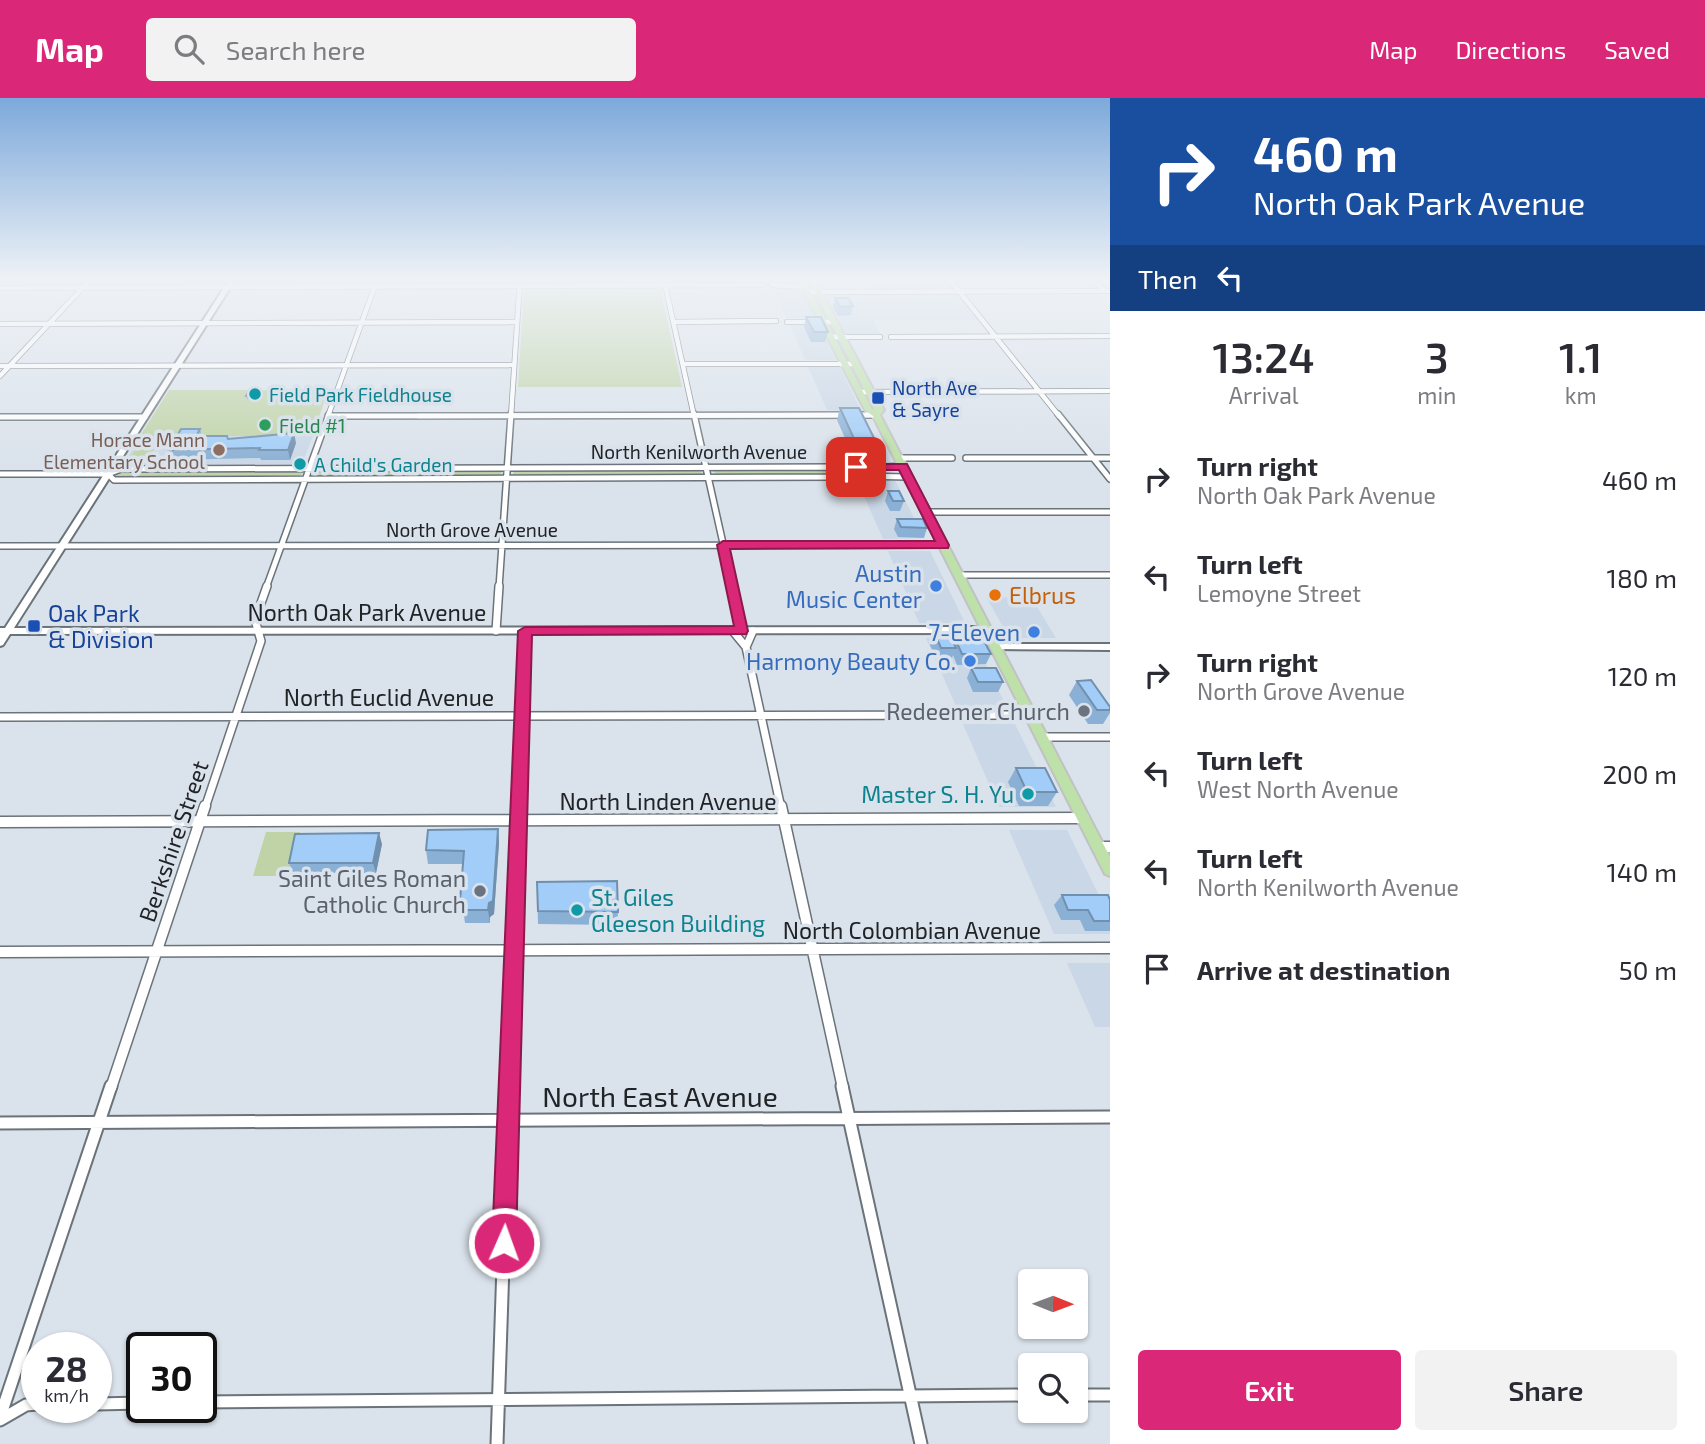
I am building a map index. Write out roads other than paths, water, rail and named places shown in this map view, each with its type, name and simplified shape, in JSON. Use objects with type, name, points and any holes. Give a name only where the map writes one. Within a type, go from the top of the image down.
[{"type":"main road","points":[[835,343],[869,410],[876,415],[901,462],[1084,818],[1104,847],[1110,870]]},
{"type":"main road","points":[[845,343],[880,410],[876,415]]},
{"type":"street","points":[[0,376],[31,343]]},
{"type":"street","points":[[0,643],[4,631],[62,546],[192,343]]},
{"type":"street","name":"Berkshire Street","points":[[0,1419],[261,641],[256,621],[354,343]]},
{"type":"street","points":[[496,631],[516,343]]},
{"type":"street","points":[[678,343],[723,545],[737,631],[746,647],[921,1444]]},
{"type":"street","points":[[1001,343],[1110,479]]},
{"type":"street","points":[[683,364],[856,364]]},
{"type":"street","points":[[0,366],[514,365]]},
{"type":"street","points":[[860,392],[1110,391]]},
{"type":"street","points":[[328,416],[876,415]]},
{"type":"street","points":[[0,417],[145,417]]},
{"type":"street","points":[[908,477],[865,477],[852,471],[901,462],[952,458]]},
{"type":"street","points":[[966,458],[1110,458]]},
{"type":"street","name":"North Kenilworth Avenue","points":[[0,474],[108,474],[120,468],[833,467],[843,472],[838,477],[113,480],[108,474]]},
{"type":"street","points":[[926,512],[1110,512]]},
{"type":"street","name":"North Grove Avenue","points":[[0,546],[943,545]]},
{"type":"street","points":[[959,575],[1110,575]]},
{"type":"street","name":"North Oak Park Avenue","points":[[4,631],[987,630]]},
{"type":"street","points":[[497,1444],[525,631]]},
{"type":"street","points":[[746,647],[753,631]]},
{"type":"street","points":[[996,648],[1110,647]]},
{"type":"street","name":"North Euclid Avenue","points":[[0,717],[1031,715]]},
{"type":"street","points":[[1042,737],[1110,737]]},
{"type":"street","name":"North Linden Avenue","points":[[0,822],[1084,818]]},
{"type":"street","name":"North Colombian Avenue","points":[[0,953],[1110,948]]},
{"type":"street","name":"North East Avenue","points":[[0,1122],[1110,1117]]},
{"type":"street","points":[[217,1402],[1018,1395]]},
{"type":"street","points":[[1088,1395],[1110,1395]]},
{"type":"street","points":[[0,1419],[21,1408]]},
{"type":"place","name":"Field Park Fieldhouse","points":[[255,394]]},
{"type":"place","name":"North Ave & Sayre","points":[[878,398]]},
{"type":"place","name":"Field #1","points":[[265,425]]},
{"type":"place","name":"Horace Mann Elementary School","points":[[219,450]]},
{"type":"place","name":"A Child's Garden","points":[[300,464]]},
{"type":"place","name":"Austin Music Center","points":[[936,586]]},
{"type":"place","name":"Elbrus","points":[[995,595]]},
{"type":"place","name":"Oak Park & Division","points":[[34,626]]},
{"type":"place","name":"7-Eleven","points":[[1034,632]]},
{"type":"place","name":"Harmony Beauty Co.","points":[[970,661]]},
{"type":"place","name":"Redeemer Church","points":[[1084,711]]},
{"type":"place","name":"Master S. H. Yu","points":[[1028,794]]},
{"type":"place","name":"Saint Giles Roman Catholic Church","points":[[480,891]]},
{"type":"place","name":"St. Giles Gleeson Building","points":[[577,910]]}]
